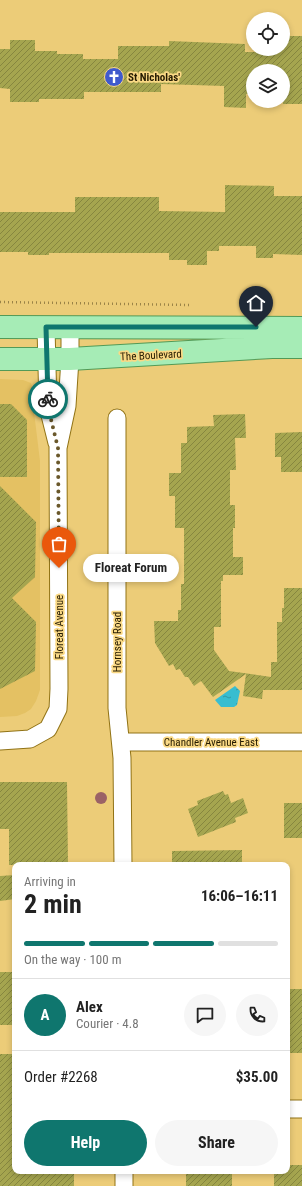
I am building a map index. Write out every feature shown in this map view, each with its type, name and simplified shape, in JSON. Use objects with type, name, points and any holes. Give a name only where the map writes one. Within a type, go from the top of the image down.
[{"type":"main road","points":[[0,327],[302,328]]},
{"type":"main road","name":"The Boulevard","points":[[0,359],[70,359],[272,347],[302,347]]},
{"type":"street","name":"Floreat Avenue","points":[[46,327],[48,407],[58,448]]},
{"type":"street","name":"Floreat Avenue","points":[[0,741],[30,739],[48,729],[58,709],[58,448],[67,406],[70,359],[70,327]]},
{"type":"street","name":"Hornsey Road","points":[[117,418],[117,708],[122,758],[123,862]]},
{"type":"street","name":"Chandler Avenue East","points":[[121,742],[302,742]]},
{"type":"street","points":[[290,1109],[302,1109]]},
{"type":"street","points":[[124,1174],[124,1186]]},
{"type":"path","points":[[0,302],[191,305]]},
{"type":"shaded area","points":[[0,379],[23,380],[31,383],[33,390],[33,404],[40,461],[40,690],[31,709],[17,716],[0,717]]},
{"type":"water","points":[[235,686],[240,691],[237,705],[234,707],[221,707],[215,700]]},
{"type":"building","points":[[290,36],[302,36],[302,104],[290,104],[290,64],[246,64],[246,108],[224,107],[224,86],[161,84],[161,92],[84,92],[84,99],[39,99],[39,102],[10,102],[10,89],[0,88],[0,49],[10,49],[10,40],[35,40],[35,51],[57,51],[57,54],[83,54],[83,59],[118,59],[118,46],[169,46],[169,41],[245,44],[246,56],[290,56]]},
{"type":"building","points":[[225,185],[274,186],[274,196],[302,196],[302,255],[273,254],[273,258],[256,258],[256,246],[219,246],[219,251],[207,251],[207,265],[187,265],[187,260],[169,260],[169,253],[49,253],[49,255],[28,255],[28,252],[0,252],[0,212],[75,212],[75,197],[159,197],[159,211],[225,212]]},
{"type":"building","points":[[0,404],[11,404],[27,420],[27,477],[0,477]]},
{"type":"building","points":[[245,414],[246,438],[235,438],[236,470],[230,470],[230,505],[235,505],[233,557],[243,557],[243,575],[223,575],[223,581],[221,581],[221,627],[214,627],[214,650],[229,671],[271,677],[271,662],[277,662],[277,622],[282,622],[284,588],[302,588],[302,690],[263,690],[262,699],[243,696],[246,674],[213,697],[201,681],[194,686],[188,677],[185,677],[180,669],[176,670],[173,664],[169,666],[155,643],[154,621],[178,621],[178,610],[181,610],[181,584],[184,584],[184,528],[175,528],[175,496],[169,496],[169,473],[181,473],[181,443],[187,443],[187,427],[214,426],[213,415]]},
{"type":"building","points":[[302,432],[302,472],[281,472],[281,457],[275,457],[275,433]]},
{"type":"building","points":[[0,486],[36,522],[35,577],[12,598],[36,622],[35,671],[0,689]]},
{"type":"building","points":[[0,782],[67,782],[68,862],[12,862],[12,865],[9,865],[9,829],[0,829]]},
{"type":"building","points":[[223,791],[225,795],[228,794],[231,803],[243,798],[248,813],[235,818],[236,822],[198,837],[188,809],[198,805],[197,801]]},
{"type":"building","points":[[284,803],[302,803],[302,838],[284,838]]},
{"type":"building","points":[[242,850],[242,862],[172,862],[172,851]]},
{"type":"building","points":[[12,875],[12,899],[0,901],[0,876]]},
{"type":"building","points":[[0,972],[12,972],[12,1025],[0,1025]]},
{"type":"building","points":[[290,989],[302,989],[302,1053],[290,1053]]},
{"type":"building","points":[[0,1054],[12,1054],[12,1174],[74,1174],[74,1186],[0,1186]]},
{"type":"building","points":[[290,1165],[302,1165],[302,1186],[274,1186],[274,1174],[290,1174]]},
{"type":"building","points":[[186,1174],[232,1174],[232,1186],[186,1186]]},
{"type":"way so far","points":[[48,399],[48,407],[58,448],[59,568]]},
{"type":"place","name":"St Nicholas'","points":[[114,77]]},
{"type":"place","name":"Floreat Forum","points":[[59,568]]},
{"type":"route","points":[[48,399],[46,327],[256,327]]}]
